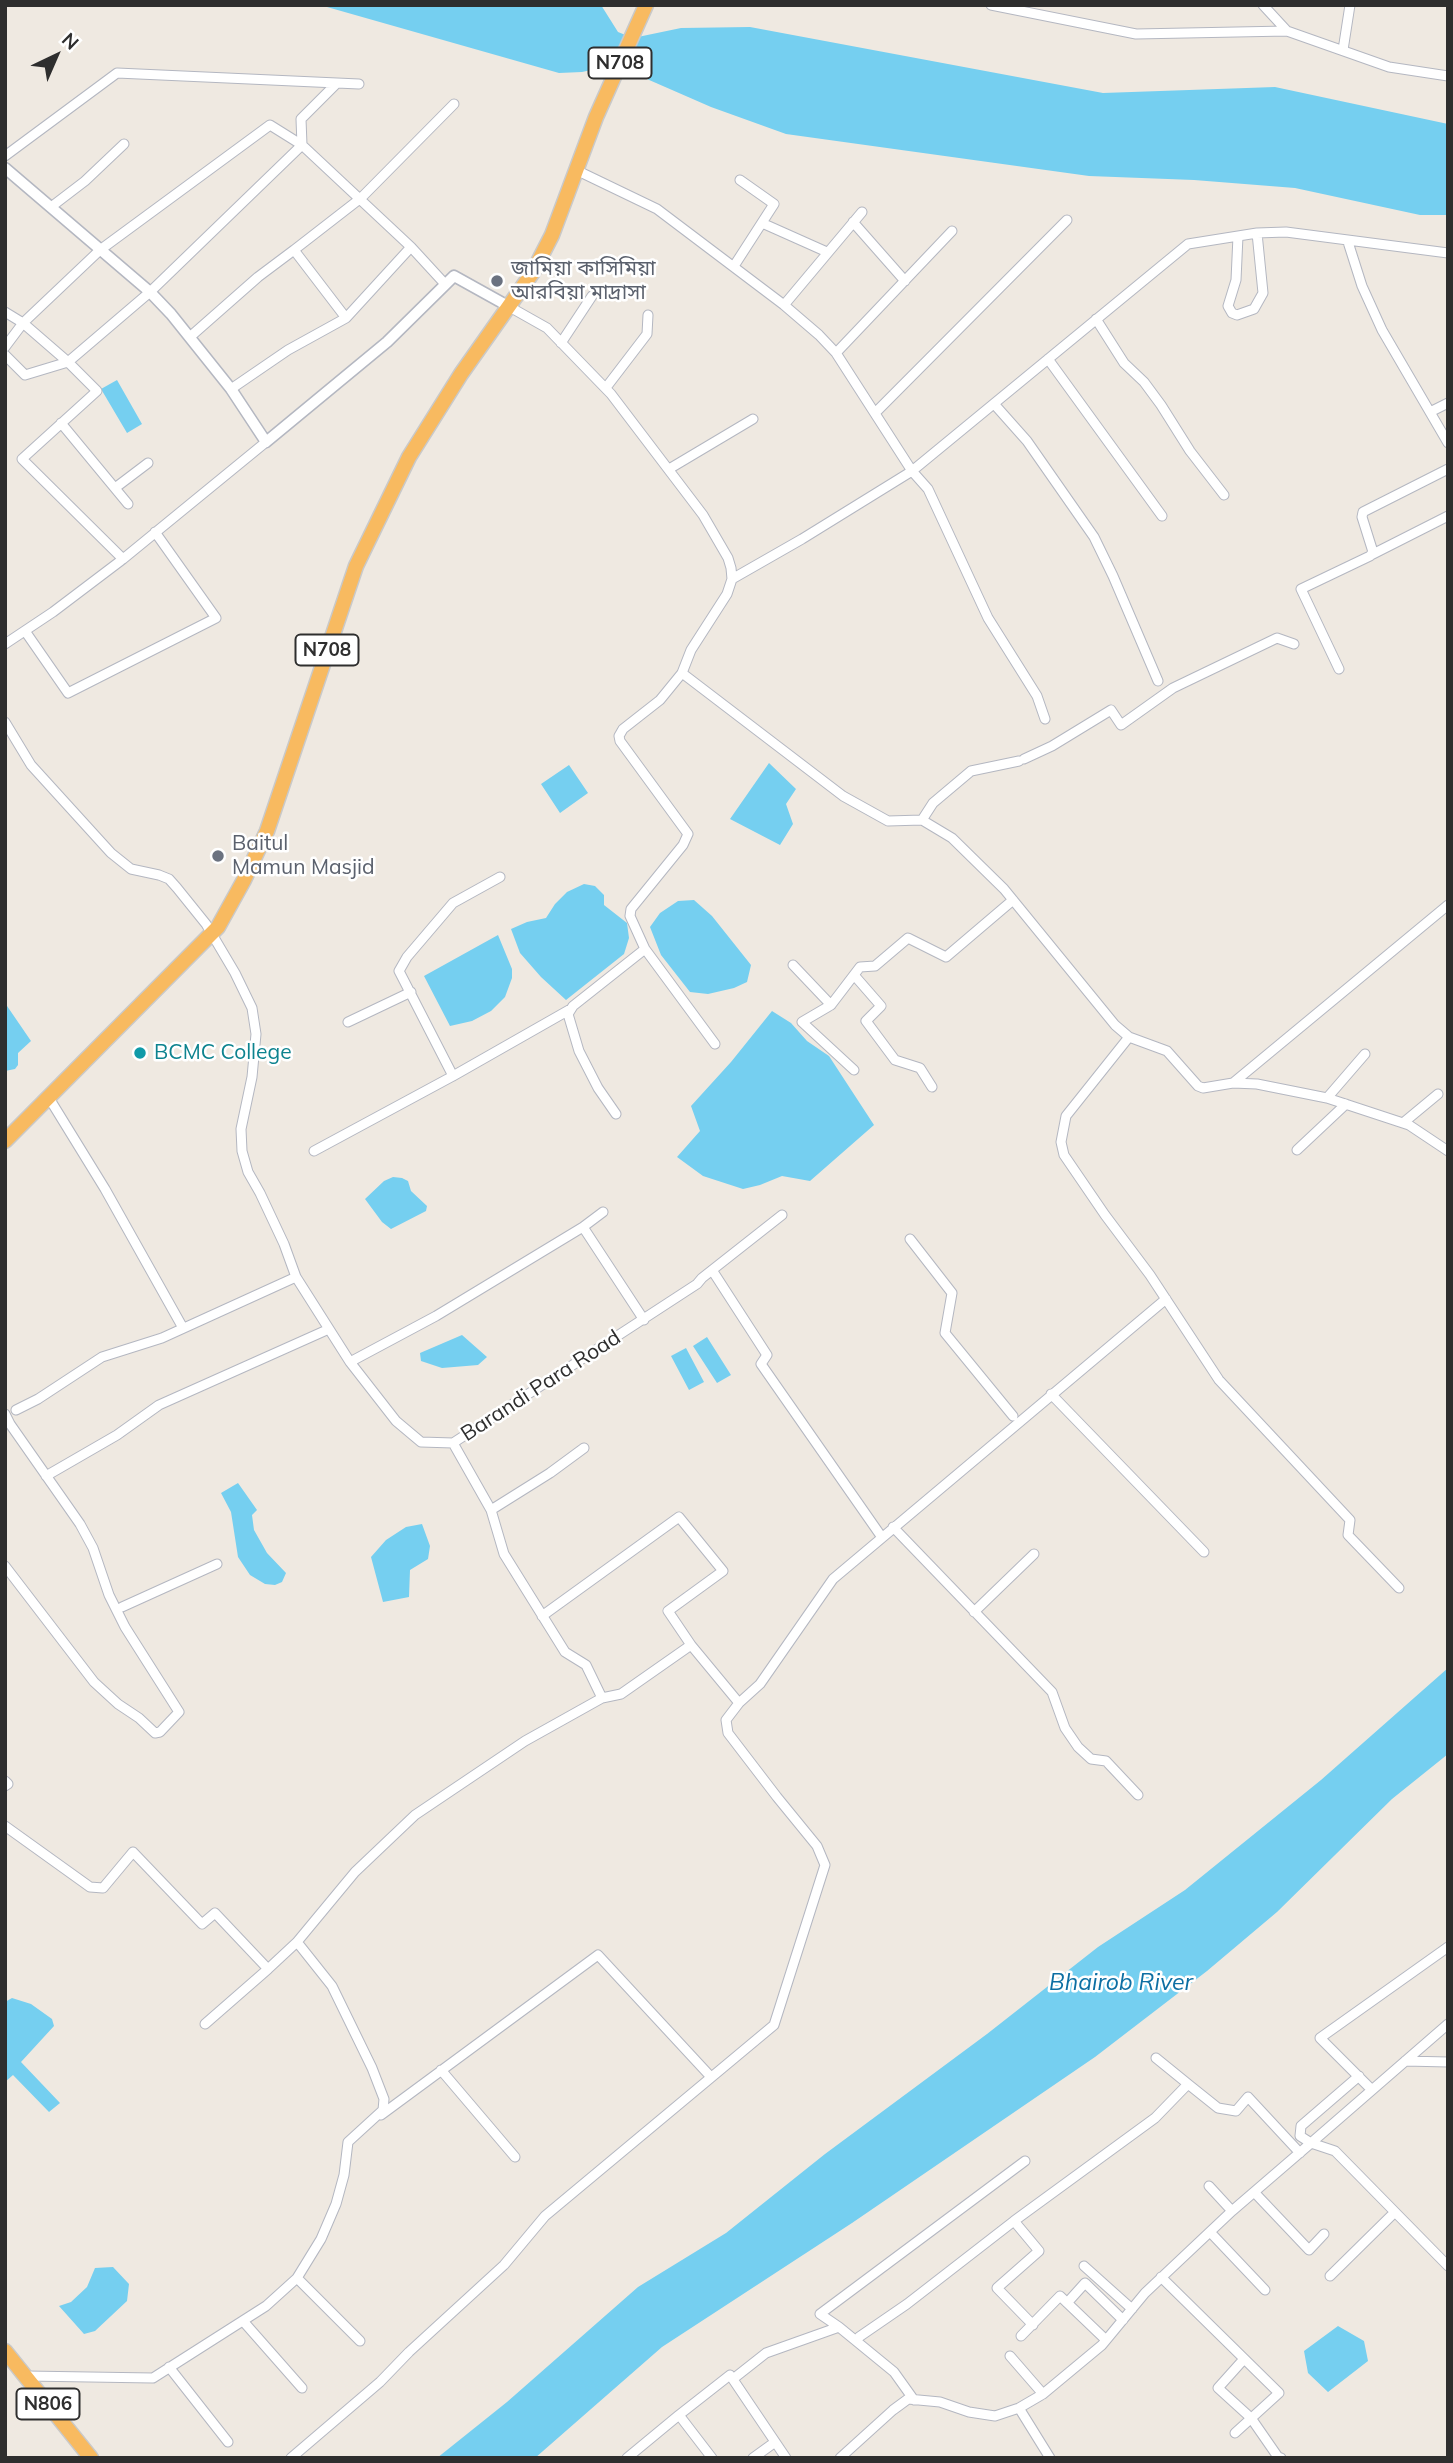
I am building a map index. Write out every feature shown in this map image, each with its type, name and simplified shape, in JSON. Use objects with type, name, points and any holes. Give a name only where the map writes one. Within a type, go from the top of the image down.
[{"type":"highway","name":"N708","points":[[5,1141],[212,934],[244,880],[267,831],[362,554],[409,457],[434,414],[533,272],[552,235],[596,117],[645,7]]},
{"type":"highway","name":"N806","points":[[5,2351],[91,2458]]},
{"type":"street","points":[[991,5],[1136,34],[1287,32],[1389,67],[1448,76]]},
{"type":"street","points":[[1263,5],[1287,32]]},
{"type":"street","points":[[1343,50],[1350,5]]},
{"type":"street","points":[[5,156],[117,73],[359,84]]},
{"type":"street","points":[[302,145],[300,119],[337,83]]},
{"type":"street","points":[[191,336],[258,277],[361,198],[454,104]]},
{"type":"street","points":[[5,347],[23,323],[100,250],[270,125],[302,145],[361,198],[445,285]]},
{"type":"street","points":[[51,207],[85,181],[124,144]]},
{"type":"street","points":[[5,355],[25,375],[68,362],[149,292],[302,145]]},
{"type":"street","points":[[5,168],[149,292],[191,336],[266,442]]},
{"type":"street","points":[[576,170],[657,209],[784,305],[836,353],[912,471],[928,489],[988,618],[1037,696],[1045,719]]},
{"type":"street","points":[[734,266],[774,204],[740,180]]},
{"type":"street","points":[[784,305],[862,212]]},
{"type":"street","points":[[876,412],[1066,220]]},
{"type":"street","points":[[853,222],[905,281]]},
{"type":"street","points":[[762,223],[827,252]]},
{"type":"street","points":[[836,353],[952,231]]},
{"type":"street","points":[[732,579],[912,471],[1188,244],[1257,233],[1286,232],[1448,253]]},
{"type":"street","points":[[1238,236],[1236,281],[1228,306],[1232,313],[1237,315],[1254,309],[1263,293],[1257,233]]},
{"type":"street","points":[[1348,242],[1362,286],[1377,319],[1448,443]]},
{"type":"street","points":[[231,389],[288,351],[346,318],[411,247]]},
{"type":"street","points":[[294,250],[346,318]]},
{"type":"street","points":[[6,642],[25,631],[122,559],[266,442],[387,342],[457,275],[547,328],[611,394],[704,515],[729,558],[732,579],[727,594],[691,650],[682,673],[660,699],[623,729],[619,736],[688,834],[683,845],[630,913],[645,949],[715,1044]]},
{"type":"street","points":[[561,343],[592,296]]},
{"type":"street","points":[[5,312],[23,323],[97,391],[22,459],[122,559]]},
{"type":"street","points":[[608,385],[647,334],[648,315]]},
{"type":"street","points":[[1096,319],[1124,363],[1144,382],[1190,451],[1224,495]]},
{"type":"street","points":[[1048,359],[1162,516]]},
{"type":"street","points":[[1430,412],[1448,403]]},
{"type":"street","points":[[995,405],[1027,441],[1094,537],[1158,681]]},
{"type":"street","points":[[669,469],[753,419]]},
{"type":"street","points":[[61,423],[128,504]]},
{"type":"street","points":[[115,488],[148,463]]},
{"type":"street","points":[[1370,556],[1374,549],[1362,517],[1363,512],[1448,469]]},
{"type":"street","points":[[1339,669],[1301,589],[1448,516]]},
{"type":"street","points":[[25,631],[68,693],[216,618],[155,532]]},
{"type":"street","points":[[922,820],[933,803],[971,771],[1022,760],[1052,746],[1111,710],[1122,725],[1173,688],[1277,638],[1294,644]]},
{"type":"street","points":[[682,673],[843,796],[888,821],[922,820],[952,838],[1004,889],[1115,1025],[1129,1037],[1167,1051],[1201,1087],[1233,1083],[1257,1084],[1327,1098],[1403,1123],[1448,1151]]},
{"type":"street","name":"Barandi Para Road","points":[[5,722],[31,765],[111,853],[131,869],[169,879],[212,934],[235,973],[252,1008],[256,1034],[252,1077],[241,1129],[242,1151],[248,1172],[275,1223],[296,1276],[350,1363],[396,1420],[421,1442],[453,1443],[697,1284],[782,1215]]},
{"type":"street","points":[[453,1076],[400,971],[407,957],[453,903],[500,877]]},
{"type":"street","points":[[854,1070],[802,1022],[831,1005],[860,967],[875,966],[908,938],[946,957],[1013,900]]},
{"type":"street","points":[[1233,1083],[1448,905]]},
{"type":"street","points":[[314,1151],[569,1010],[645,949]]},
{"type":"street","points":[[793,965],[831,1005]]},
{"type":"street","points":[[854,975],[881,1006],[866,1021],[895,1060],[920,1068],[932,1087]]},
{"type":"street","points":[[348,1022],[411,992]]},
{"type":"street","points":[[569,1010],[568,1016],[579,1051],[598,1088],[616,1114]]},
{"type":"street","points":[[1129,1037],[1066,1116],[1062,1149],[1219,1380],[1350,1520],[1348,1535],[1399,1588]]},
{"type":"street","points":[[1327,1098],[1365,1054]]},
{"type":"street","points":[[1403,1123],[1438,1094]]},
{"type":"street","points":[[49,1098],[105,1189],[183,1328]]},
{"type":"street","points":[[1297,1150],[1346,1104]]},
{"type":"street","points":[[350,1363],[407,1333],[583,1227],[603,1212]]},
{"type":"street","points":[[583,1227],[644,1320]]},
{"type":"street","points":[[910,1239],[952,1293],[945,1333],[1013,1416]]},
{"type":"street","points":[[712,1270],[767,1355],[761,1364],[881,1536]]},
{"type":"street","points":[[16,1410],[38,1399],[102,1357],[162,1338],[296,1276]]},
{"type":"street","points":[[291,2458],[380,2382],[504,2265],[545,2216],[774,2025],[825,1865],[817,1846],[728,1733],[726,1720],[738,1703],[760,1684],[833,1579],[1166,1299]]},
{"type":"street","points":[[46,1476],[117,1435],[159,1405],[329,1329]]},
{"type":"street","points":[[1051,1394],[1204,1552]]},
{"type":"street","points":[[5,1414],[87,1536],[109,1595],[125,1627],[179,1712],[155,1733],[118,1704],[94,1682],[5,1566]]},
{"type":"street","points":[[453,1443],[491,1510],[504,1554],[565,1653],[586,1665],[601,1698]]},
{"type":"street","points":[[491,1510],[584,1448]]},
{"type":"street","points":[[542,1616],[679,1517],[723,1572],[668,1611],[691,1645],[738,1703]]},
{"type":"street","points":[[892,1527],[1052,1692],[1065,1728],[1078,1747],[1091,1759],[1105,1761],[1138,1796]]},
{"type":"street","points":[[974,1612],[1034,1554]]},
{"type":"street","points":[[122,1607],[217,1564]]},
{"type":"street","points":[[205,2024],[297,1942],[355,1872],[415,1815],[525,1741],[601,1698],[621,1694],[691,1645]]},
{"type":"street","points":[[5,1780],[8,1783],[5,1786]]},
{"type":"street","points":[[5,1826],[90,1887],[103,1888],[133,1852],[202,1924],[215,1913],[268,1969]]},
{"type":"street","points":[[297,1942],[332,1986],[372,2068],[383,2099],[383,2110],[376,2118]]},
{"type":"street","points":[[1372,2090],[1320,2038],[1448,1947]]},
{"type":"street","points":[[26,2376],[153,2378],[266,2306],[297,2278],[321,2239],[336,2204],[348,2142],[376,2118],[598,1955],[711,2077]]},
{"type":"street","points":[[840,2458],[908,2399],[940,2402],[969,2412],[995,2416],[1018,2408],[1043,2394],[1106,2340],[1161,2277],[1232,2211],[1448,2024]]},
{"type":"street","points":[[1157,2058],[1219,2108],[1236,2111],[1248,2097],[1300,2153]]},
{"type":"street","points":[[1405,2061],[1448,2062]]},
{"type":"street","points":[[441,2070],[515,2157]]},
{"type":"street","points":[[1359,2076],[1301,2126],[1300,2136],[1311,2143],[1335,2151],[1448,2266]]},
{"type":"street","points":[[859,2337],[1155,2118],[1188,2084]]},
{"type":"street","points":[[914,2400],[894,2372],[820,2314],[1025,2161]]},
{"type":"street","points":[[1209,2186],[1232,2211]]},
{"type":"street","points":[[1254,2192],[1308,2250],[1324,2234]]},
{"type":"street","points":[[1330,2276],[1395,2212]]},
{"type":"street","points":[[1014,2221],[1039,2251],[997,2288],[1032,2325]]},
{"type":"street","points":[[1210,2232],[1265,2290]]},
{"type":"street","points":[[1084,2266],[1132,2309]]},
{"type":"street","points":[[1161,2277],[1279,2392],[1235,2433]]},
{"type":"street","points":[[297,2278],[360,2341]]},
{"type":"street","points":[[1067,2303],[1085,2283],[1123,2320]]},
{"type":"street","points":[[1021,2336],[1060,2296],[1106,2340]]},
{"type":"street","points":[[243,2321],[302,2388]]},
{"type":"street","points":[[733,2379],[766,2353],[839,2327]]},
{"type":"street","points":[[1010,2356],[1043,2394]]},
{"type":"street","points":[[1244,2358],[1217,2388],[1251,2418],[1281,2458]]},
{"type":"street","points":[[169,2367],[228,2442]]},
{"type":"street","points":[[627,2458],[730,2375],[786,2458]]},
{"type":"street","points":[[1018,2408],[1050,2458]]},
{"type":"street","points":[[679,2415],[712,2458]]},
{"type":"street","points":[[753,2458],[771,2445]]},
{"type":"water","points":[[320,5],[601,5],[618,32],[633,38],[681,28],[750,27],[1103,93],[1275,87],[1448,124],[1448,215],[1420,215],[1295,188],[1194,180],[1089,176],[786,134],[711,107],[640,76],[605,67],[559,73]]},
{"type":"water","points":[[117,380],[142,424],[127,433],[101,389]]},
{"type":"water","points":[[769,763],[796,789],[786,804],[793,824],[780,845],[730,819]]},
{"type":"water","points":[[569,765],[588,793],[560,813],[541,784]]},
{"type":"water","points":[[584,884],[595,886],[604,895],[604,905],[627,923],[629,938],[624,954],[566,1000],[520,953],[511,929],[546,918],[567,892]]},
{"type":"water","points":[[694,900],[712,916],[751,965],[747,982],[708,994],[690,992],[661,955],[650,927],[660,913],[678,901]]},
{"type":"water","points":[[498,935],[512,969],[512,978],[505,997],[491,1011],[472,1021],[450,1026],[424,976]]},
{"type":"water","points":[[5,1003],[31,1041],[18,1053],[18,1065],[15,1069],[5,1071]]},
{"type":"water","points":[[772,1011],[791,1023],[807,1041],[829,1056],[874,1125],[810,1181],[782,1176],[743,1189],[703,1176],[677,1157],[700,1131],[691,1106]]},
{"type":"water","points":[[393,1177],[408,1181],[411,1191],[427,1206],[426,1211],[391,1229],[382,1222],[365,1199],[384,1181]]},
{"type":"water","points":[[462,1335],[487,1357],[478,1365],[442,1368],[421,1361],[420,1353]]},
{"type":"water","points":[[707,1337],[731,1375],[717,1383],[693,1346]]},
{"type":"water","points":[[686,1348],[704,1382],[689,1390],[671,1356]]},
{"type":"water","points":[[238,1483],[257,1510],[252,1515],[254,1530],[267,1553],[286,1573],[282,1582],[275,1585],[265,1584],[250,1575],[238,1557],[231,1512],[221,1493]]},
{"type":"water","points":[[422,1524],[430,1546],[428,1559],[410,1570],[409,1597],[383,1602],[371,1557],[386,1540],[406,1527]]},
{"type":"water","name":"Bhairob River","points":[[1448,1668],[1448,1754],[1392,1799],[1277,1912],[1207,1971],[1095,2057],[852,2223],[662,2347],[535,2458],[437,2458],[507,2402],[638,2287],[726,2233],[825,2154],[987,2034],[1098,1947],[1185,1890],[1321,1780]]},
{"type":"water","points":[[12,1998],[31,2004],[52,2019],[54,2026],[21,2062],[60,2103],[49,2112],[13,2075],[5,2082],[5,2002]]},
{"type":"water","points":[[113,2267],[129,2284],[127,2301],[95,2331],[84,2334],[59,2306],[71,2302],[87,2287],[95,2268]]},
{"type":"water","points":[[1338,2326],[1364,2341],[1368,2361],[1328,2392],[1308,2373],[1304,2351]]},
{"type":"place","name":"জামিয়া কাসিমিয়া আরবিয়া মাদ্রাসা","points":[[497,281]]},
{"type":"place","name":"Baitul Mamun Masjid","points":[[218,856]]},
{"type":"place","name":"BCMC College","points":[[140,1053]]}]
